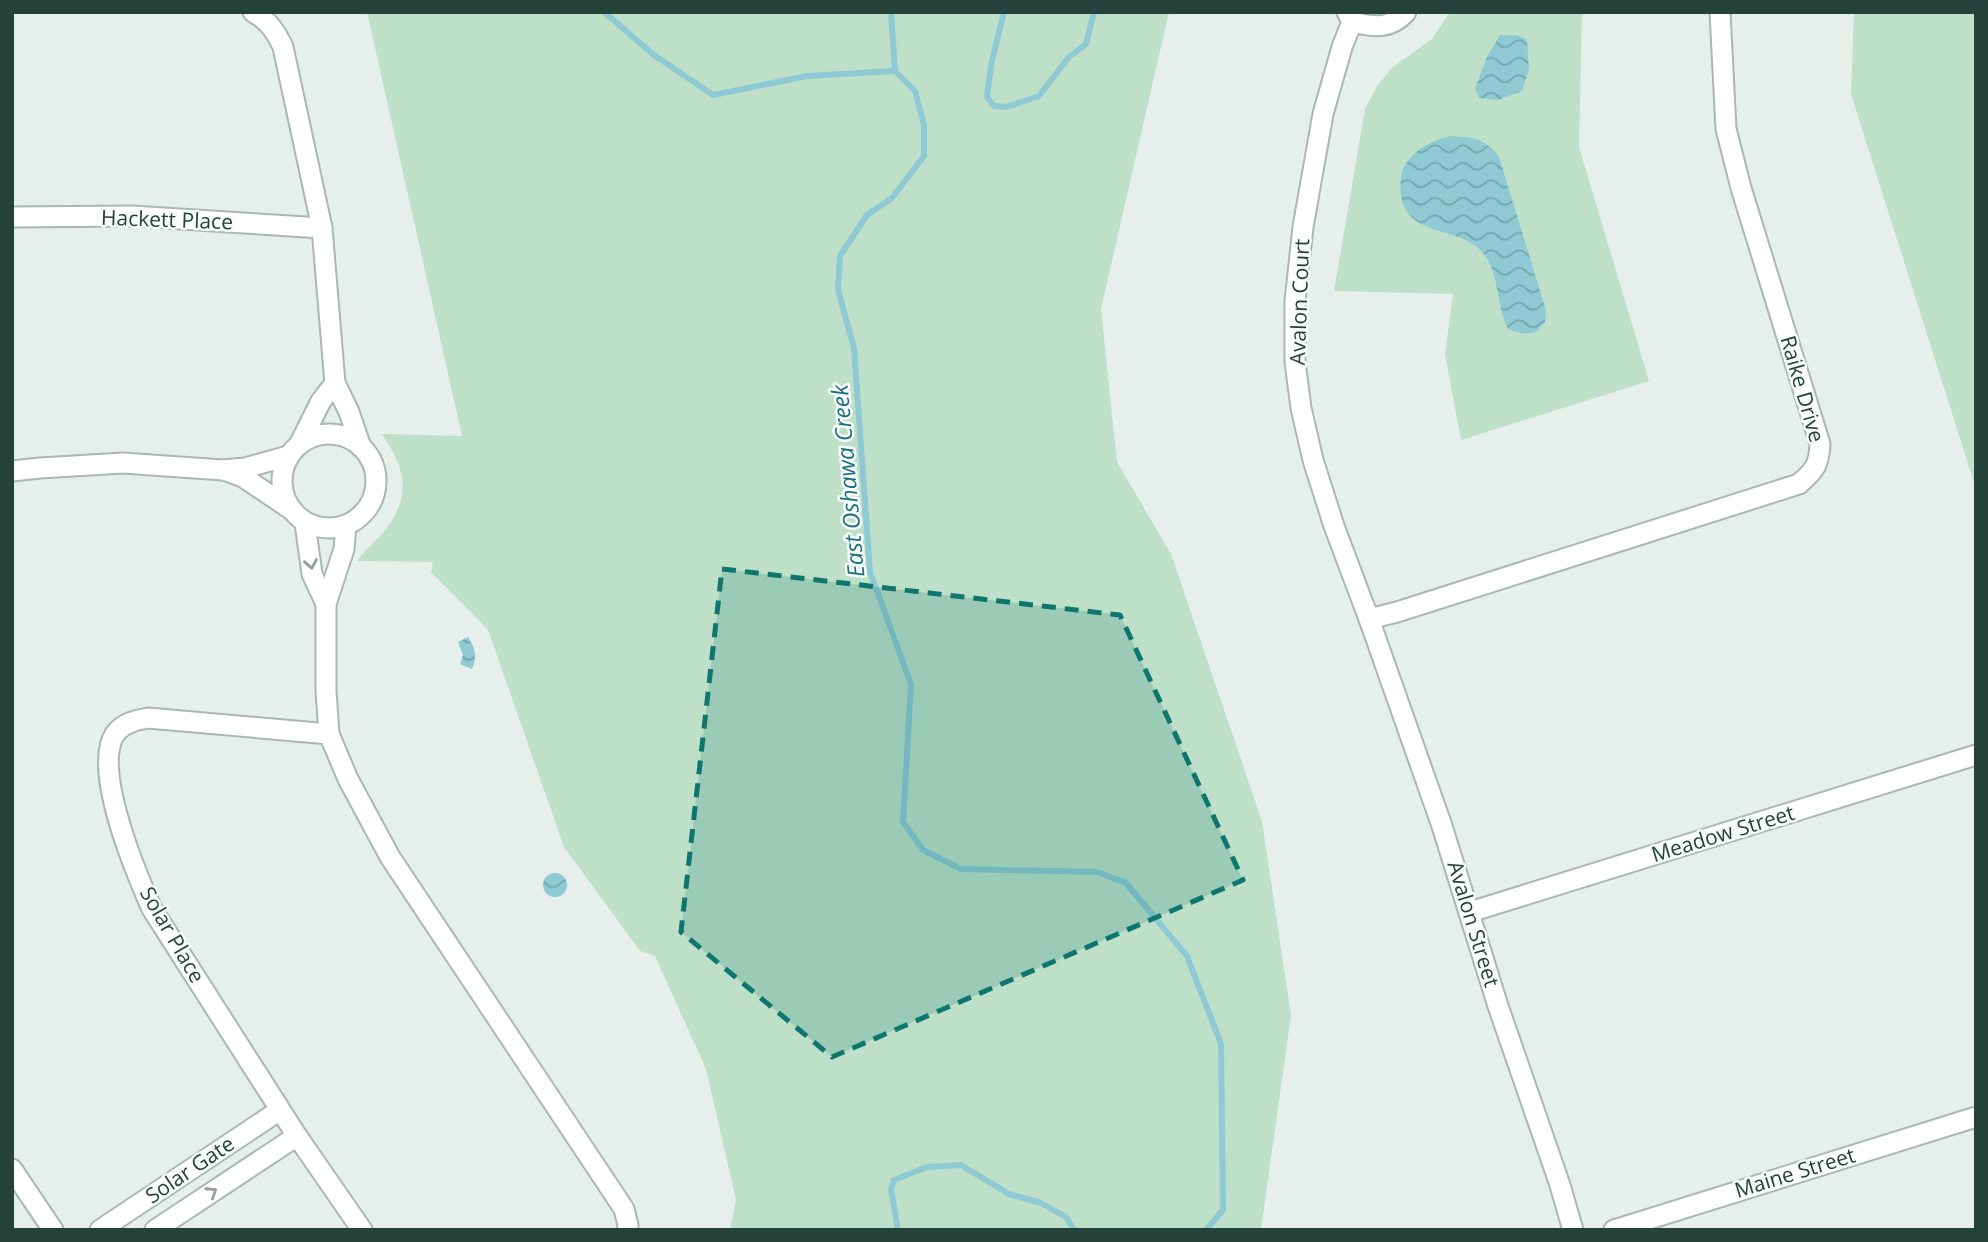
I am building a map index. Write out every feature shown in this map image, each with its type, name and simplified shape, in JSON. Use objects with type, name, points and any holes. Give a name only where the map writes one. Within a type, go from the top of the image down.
[{"type":"street","points":[[223,470],[243,477],[289,508],[305,523],[325,528],[346,525],[365,512],[376,488],[371,460],[362,447],[335,383],[322,228],[283,47],[276,32],[254,12]]},
{"type":"street","name":"Avalon Court","points":[[1369,619],[1312,460],[1295,362],[1295,301],[1312,172],[1332,78],[1349,17],[1371,27],[1384,27],[1395,23],[1406,12]]},
{"type":"street","name":"Raike Drive","points":[[1369,619],[1799,484],[1813,472],[1819,460],[1821,444],[1741,188],[1726,129],[1720,12]]},
{"type":"street","name":"Hackett Place","points":[[12,217],[132,216],[322,228]]},
{"type":"street","points":[[289,508],[281,486],[282,472],[321,401],[335,383]]},
{"type":"street","points":[[12,471],[123,463],[223,470],[245,468],[294,450],[308,438],[324,434],[350,439],[362,447]]},
{"type":"street","points":[[305,523],[312,574],[326,604]]},
{"type":"street","points":[[346,525],[344,549],[326,604],[329,734],[348,779],[390,857],[624,1209],[627,1230]]},
{"type":"street","name":"Avalon Street","points":[[1369,619],[1443,827],[1498,1006],[1573,1230]]},
{"type":"street","name":"Solar Place","points":[[329,734],[148,718],[131,721],[117,732],[110,745],[108,763],[119,818],[137,874],[152,909],[297,1136],[362,1230]]},
{"type":"street","name":"Meadow Street","points":[[1470,912],[1976,755]]},
{"type":"street","name":"Solar Gate","points":[[100,1230],[280,1110]]},
{"type":"street","name":"Maine Street","points":[[1614,1230],[1976,1117]]},
{"type":"street","name":"Solar Gate","points":[[155,1230],[297,1136]]},
{"type":"street","points":[[12,1169],[53,1230]]},
{"type":"highlighted area","points":[[722,569],[1120,615],[1243,880],[832,1057],[681,932]]},
{"type":"green space","points":[[367,12],[1169,12],[1101,309],[1117,462],[1171,554],[1262,821],[1291,1015],[1261,1230],[730,1230],[736,1200],[706,1069],[655,956],[640,951],[564,847],[488,630],[431,572],[433,562],[357,561],[383,533],[400,504],[400,469],[382,434],[462,436]]},
{"type":"green space","points":[[1450,12],[1582,12],[1579,147],[1649,381],[1461,440],[1445,354],[1453,294],[1334,291],[1365,109],[1377,86],[1393,67],[1432,39]]},
{"type":"green space","points":[[1854,12],[1976,12],[1976,489],[1851,94]]},
{"type":"water","points":[[1500,35],[1518,35],[1527,40],[1529,69],[1522,91],[1498,100],[1479,98],[1475,88],[1487,57]]},
{"type":"water","points":[[1450,136],[1478,140],[1489,146],[1499,157],[1546,310],[1545,322],[1536,332],[1523,334],[1508,329],[1490,265],[1477,247],[1425,226],[1414,219],[1406,209],[1401,195],[1403,169],[1423,147]]},
{"type":"water","points":[[468,637],[475,652],[472,669],[460,664],[463,655],[458,642]]},
{"type":"water","points":[[555,873],[563,877],[567,885],[563,893],[555,897],[547,893],[543,885],[547,877]]},
{"type":"waterway","points":[[604,12],[654,55],[713,95],[807,76],[895,71]]},
{"type":"waterway","name":"East Oshawa Creek","points":[[891,12],[895,71],[915,91],[924,125],[924,156],[892,198],[867,215],[840,256],[838,290],[854,348],[870,572],[911,684],[903,822],[923,850],[961,869],[1097,872],[1126,883],[1187,956],[1221,1044],[1223,1210],[1206,1230]]},
{"type":"waterway","name":"East Oshawa Creek","points":[[1004,12],[991,65],[987,97],[994,106],[1007,107],[1039,96],[1068,58],[1086,44],[1094,12]]},
{"type":"waterway","name":"East Oshawa Creek","points":[[898,1230],[891,1189],[894,1180],[927,1167],[961,1165],[1009,1194],[1041,1203],[1066,1217],[1074,1230]]}]
